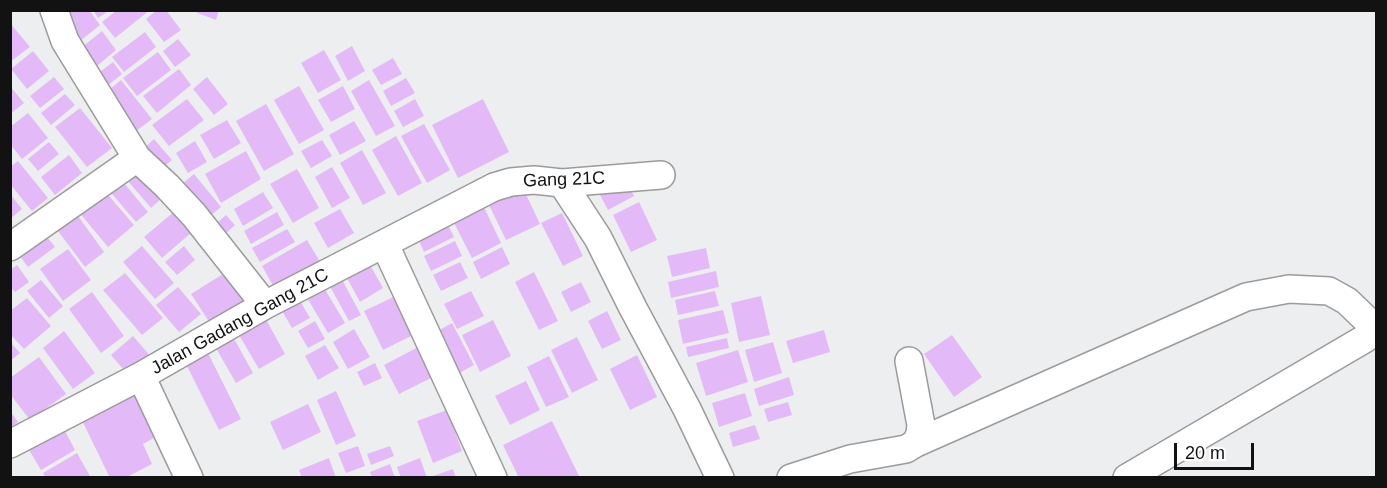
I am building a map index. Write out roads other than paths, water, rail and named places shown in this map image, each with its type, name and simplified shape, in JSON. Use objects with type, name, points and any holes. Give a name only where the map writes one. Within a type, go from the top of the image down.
[{"type":"street","points":[[54,10],[65,41],[137,158],[195,215],[265,305]]},
{"type":"street","points":[[10,247],[137,158]]},
{"type":"street","name":"Gang 21C","points":[[469,199],[511,182],[534,180],[562,183],[661,175]]},
{"type":"street","points":[[562,183],[598,238],[720,477]]},
{"type":"street","name":"Jalan Gadang Gang 21C","points":[[10,444],[141,376],[265,305],[385,245],[469,199]]},
{"type":"street","points":[[385,245],[493,477]]},
{"type":"street","points":[[791,477],[857,468],[906,449],[1246,297],[1289,289],[1329,291],[1347,301],[1372,325],[1366,338],[1127,477]]},
{"type":"street","points":[[909,361],[921,425],[916,443]]},
{"type":"street","points":[[141,376],[189,477]]}]
